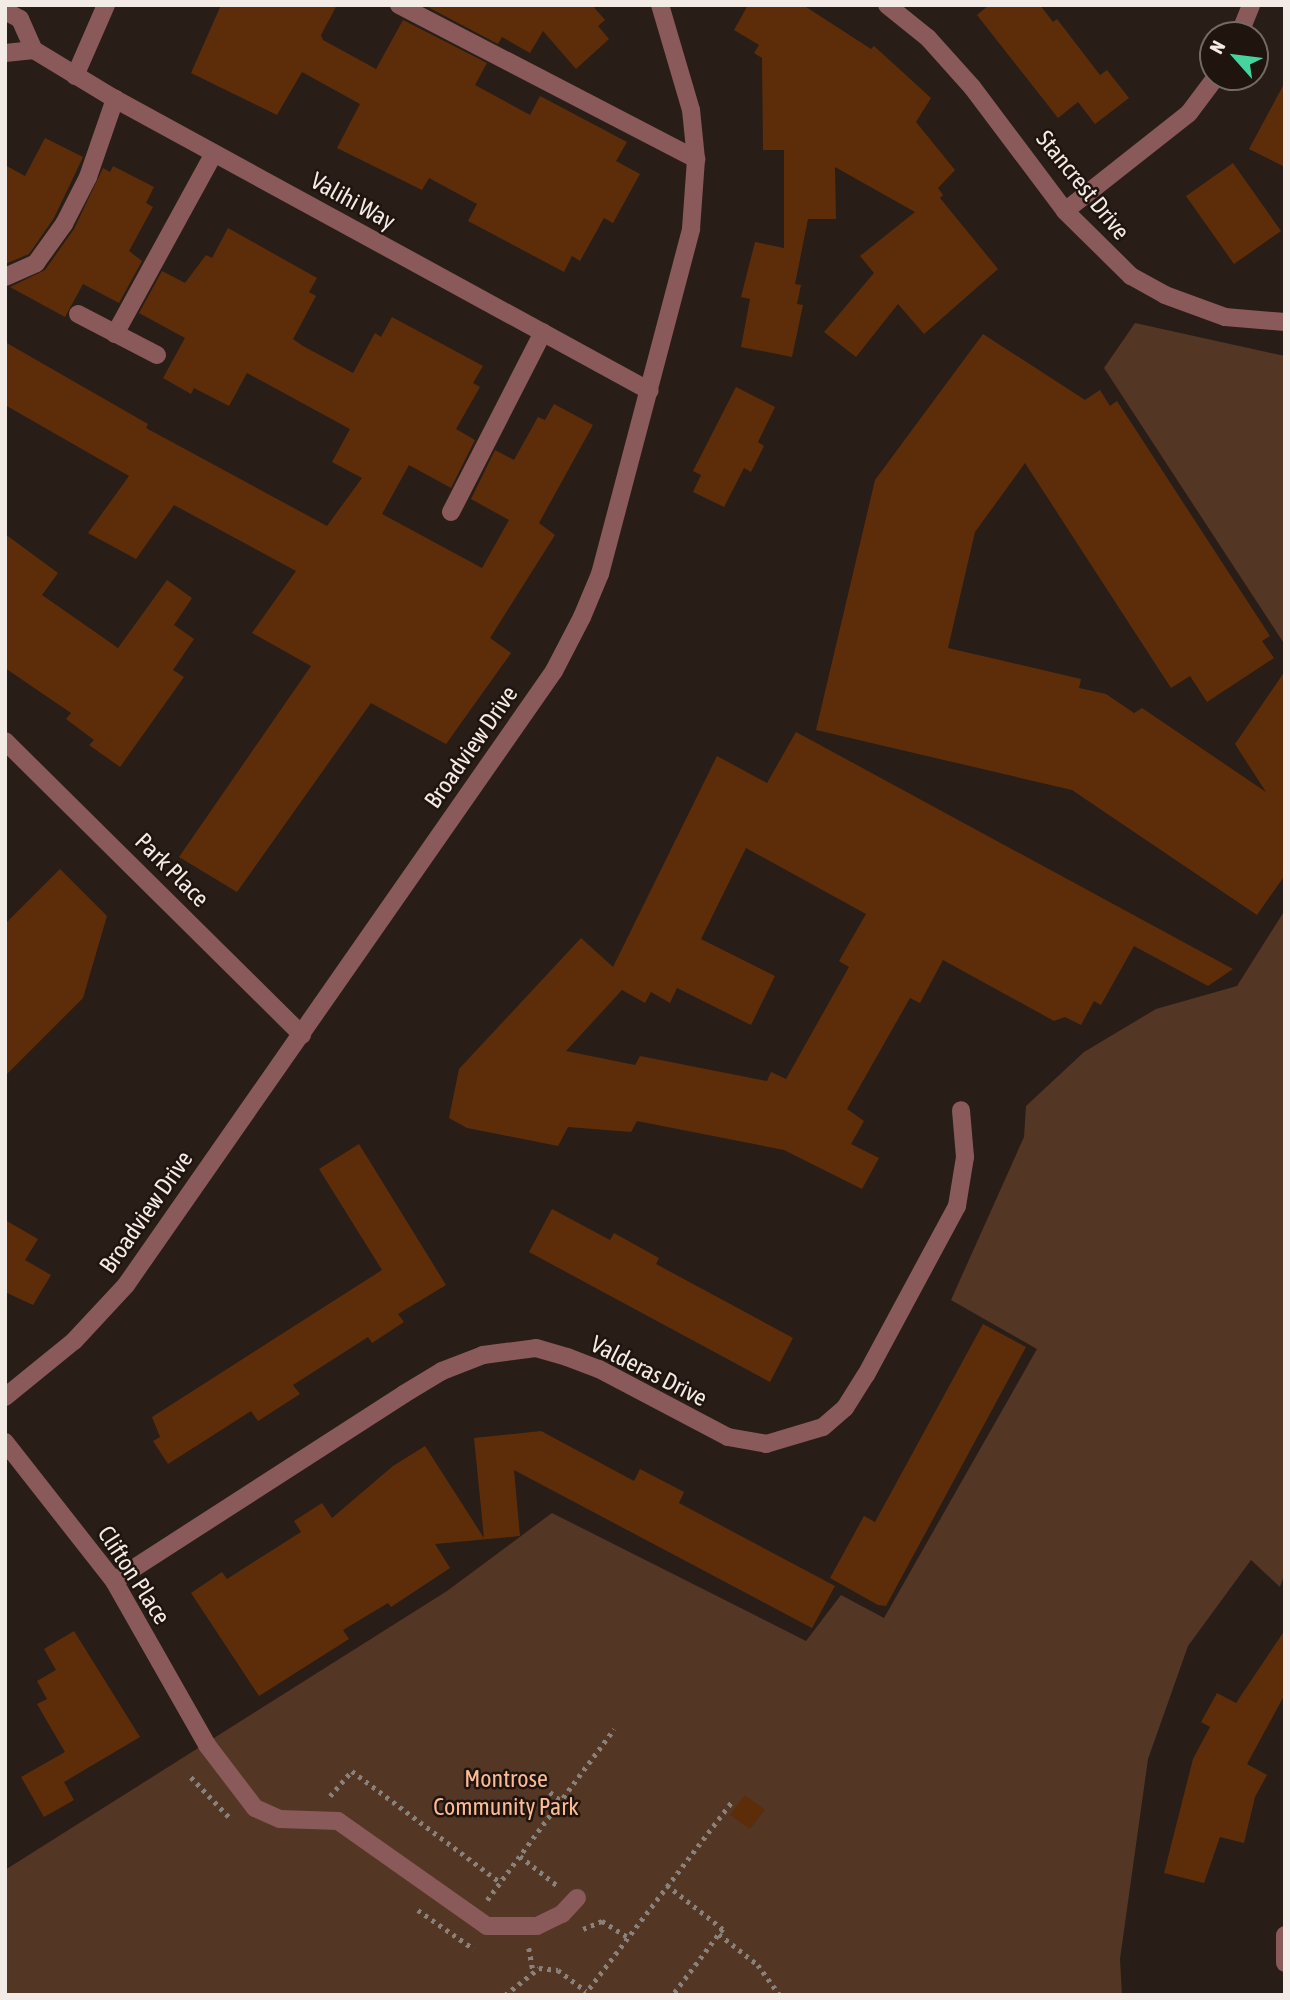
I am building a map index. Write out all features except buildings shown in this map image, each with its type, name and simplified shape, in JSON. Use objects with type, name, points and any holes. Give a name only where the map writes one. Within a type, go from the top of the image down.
[{"type":"street","points":[[75,76],[106,5]]},
{"type":"street","points":[[400,5],[696,159]]},
{"type":"street","name":"Broadview Drive","points":[[5,1397],[74,1341],[126,1285],[554,670],[600,574],[691,229],[696,159],[684,74],[660,5]]},
{"type":"street","name":"Stancrest Drive","points":[[887,5],[928,38],[972,86],[1065,211],[1107,257],[1165,296],[1224,317],[1285,322]]},
{"type":"street","points":[[5,11],[20,19],[34,50],[5,53]]},
{"type":"street","name":"Valihi Way","points":[[34,50],[115,99],[650,391]]},
{"type":"street","points":[[1065,211],[1189,113],[1206,91]]},
{"type":"street","points":[[5,277],[36,263],[64,224],[88,177],[115,99]]},
{"type":"street","points":[[116,334],[214,153]]},
{"type":"street","points":[[78,314],[157,355]]},
{"type":"street","points":[[451,512],[543,332]]},
{"type":"street","name":"Park Place","points":[[5,741],[302,1035]]},
{"type":"street","name":"Valderas Drive","points":[[114,1581],[404,1394],[442,1371],[483,1355],[536,1348],[567,1357],[599,1369],[728,1437],[766,1444],[823,1427],[845,1408],[866,1374],[957,1206],[965,1157],[961,1110]]},
{"type":"street","name":"Clifton Place","points":[[5,1442],[114,1581],[207,1745],[256,1808],[281,1819],[338,1821],[487,1926],[520,1929],[562,1914],[576,1899]]},
{"type":"street","points":[[1285,1935],[1285,1964]]},
{"type":"path","points":[[474,1917],[614,1730]]},
{"type":"path","points":[[319,1801],[343,1785],[352,1771],[500,1882]]},
{"type":"path","points":[[191,1777],[236,1824]]},
{"type":"path","points":[[550,1792],[561,1801]]},
{"type":"path","points":[[505,1995],[539,1968],[558,1970],[585,1993],[733,1800]]},
{"type":"path","points":[[520,1856],[576,1899]]},
{"type":"path","points":[[667,1885],[723,1929],[673,1995]]},
{"type":"path","points":[[410,1904],[429,1919]]},
{"type":"path","points":[[719,1934],[758,1965],[780,1995]]},
{"type":"green space","points":[[1135,323],[1285,356],[1285,645],[1104,368]]},
{"type":"green space","name":"Montrose Community Park","points":[[1285,910],[1285,1572],[1280,1587],[1251,1560],[1188,1646],[1148,1759],[1120,1959],[1122,1995],[5,1995],[5,1870],[447,1591],[552,1513],[806,1641],[841,1595],[884,1618],[1037,1349],[951,1300],[1024,1137],[1026,1106],[1084,1052],[1156,1009],[1237,986]]}]
